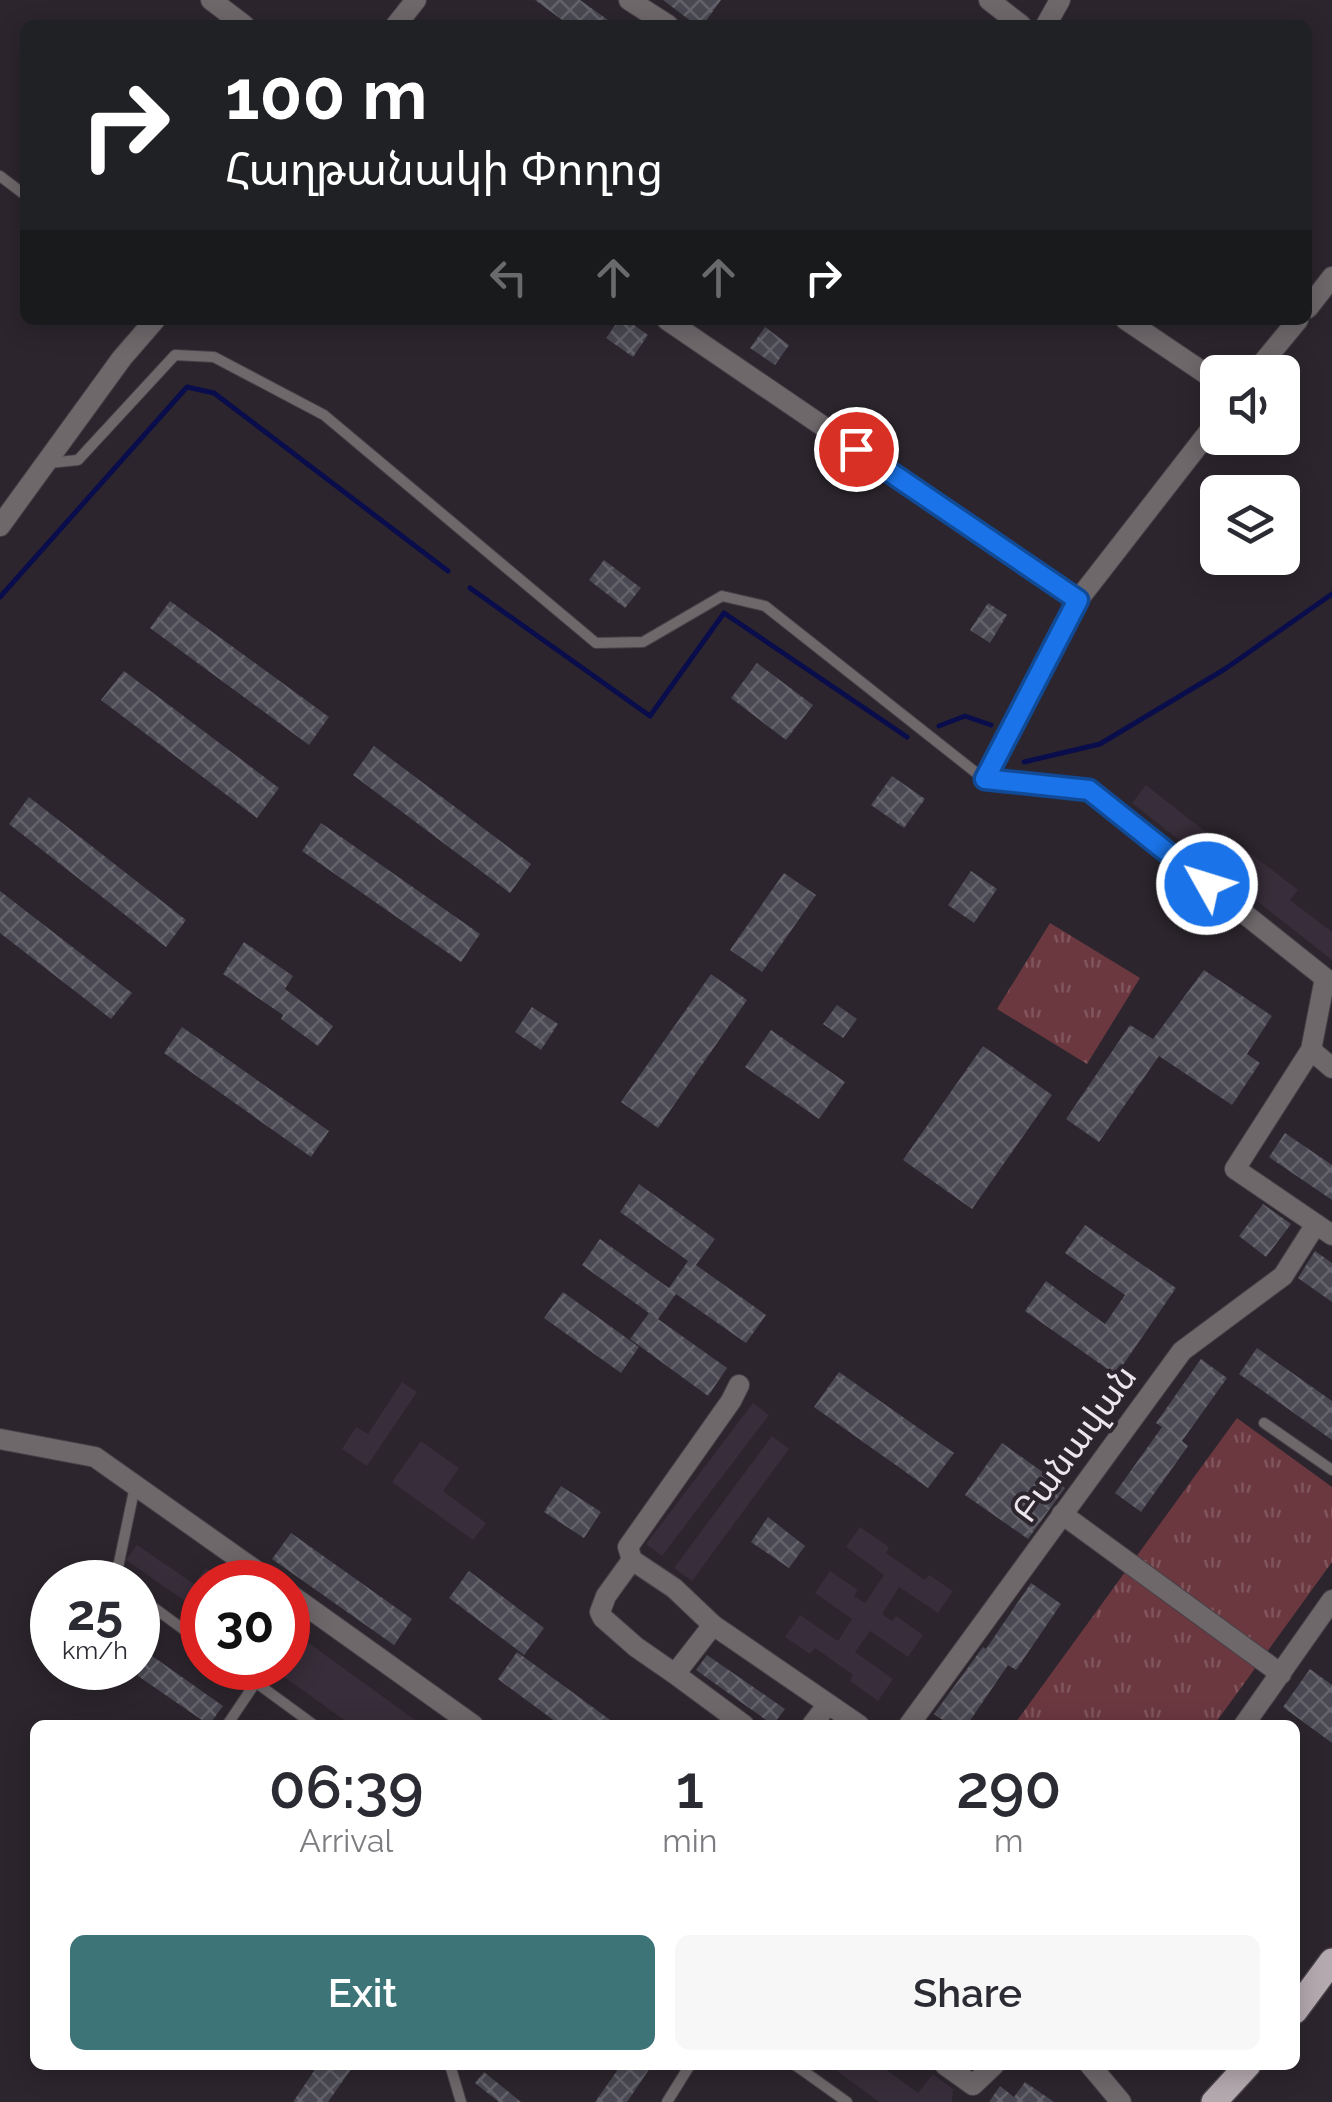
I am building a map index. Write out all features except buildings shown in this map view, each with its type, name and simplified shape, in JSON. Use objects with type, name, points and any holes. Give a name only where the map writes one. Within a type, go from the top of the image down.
[{"type":"main road","points":[[1300,2004],[1332,1961]]},
{"type":"main road","points":[[1214,2102],[1243,2070]]},
{"type":"street","points":[[211,0],[237,20]]},
{"type":"street","points":[[400,20],[416,0]]},
{"type":"street","points":[[629,0],[660,20]]},
{"type":"street","points":[[989,0],[1015,20]]},
{"type":"street","points":[[1312,303],[1332,278]]},
{"type":"street","points":[[0,526],[122,358],[151,325]]},
{"type":"street","points":[[673,325],[1078,600]]},
{"type":"street","points":[[1133,325],[1200,370]]},
{"type":"street","points":[[1269,355],[1294,325]]},
{"type":"street","points":[[1200,443],[1078,600],[985,779],[1089,790],[1326,978],[1311,1050],[1235,1169],[1324,1229]]},
{"type":"street","points":[[1311,1050],[1332,1068]]},
{"type":"street","name":"Բանավան","points":[[913,1720],[1182,1351],[1283,1276],[1324,1229]]},
{"type":"street","points":[[739,1384],[628,1547],[632,1560],[674,1588],[714,1626],[852,1720]]},
{"type":"street","points":[[0,1439],[95,1457],[239,1560]]},
{"type":"street","points":[[1062,1514],[1282,1674]]},
{"type":"street","points":[[632,1560],[601,1605],[603,1618],[636,1647],[737,1720]]},
{"type":"street","points":[[1248,1720],[1332,1600]]},
{"type":"street","points":[[310,1610],[466,1720]]},
{"type":"street","points":[[675,1674],[714,1626]]},
{"type":"street","points":[[816,1720],[828,1704]]},
{"type":"street","points":[[951,2070],[972,2093],[990,2070]]},
{"type":"street","points":[[1094,2070],[1121,2102]]},
{"type":"lane","points":[[0,176],[20,191]]},
{"type":"lane","points":[[45,464],[78,460],[174,354],[214,356],[324,415],[596,643],[644,642],[722,596],[765,606],[985,779]]},
{"type":"lane","points":[[1264,1422],[1332,1470]]},
{"type":"lane","points":[[119,1560],[135,1486]]},
{"type":"lane","points":[[230,1720],[251,1690]]},
{"type":"lane","points":[[267,1690],[307,1720]]},
{"type":"lane","points":[[451,2070],[461,2102]]},
{"type":"lane","points":[[667,2102],[687,2070]]},
{"type":"lane","points":[[802,2070],[847,2102]]},
{"type":"shaded area","points":[[1146,785],[1216,840],[1223,832],[1298,890],[1290,900],[1332,932],[1332,960],[1132,803]]},
{"type":"shaded area","points":[[402,1382],[417,1392],[367,1466],[342,1449],[356,1427],[368,1434]]},
{"type":"shaded area","points":[[753,1403],[769,1415],[662,1556],[646,1544]]},
{"type":"shaded area","points":[[772,1436],[789,1449],[692,1581],[674,1568]]},
{"type":"shaded area","points":[[421,1441],[459,1468],[443,1491],[486,1523],[473,1540],[392,1482]]},
{"type":"shaded area","points":[[860,1527],[889,1547],[886,1553],[925,1580],[929,1575],[953,1591],[938,1613],[899,1587],[882,1614],[892,1621],[896,1616],[923,1635],[908,1657],[870,1631],[855,1652],[893,1679],[878,1701],[850,1681],[853,1675],[815,1648],[810,1654],[785,1637],[800,1615],[838,1641],[852,1619],[815,1593],[830,1571],[858,1590],[854,1596],[865,1603],[884,1575],[846,1547]]},
{"type":"shaded area","points":[[137,1545],[159,1560],[126,1560]]},
{"type":"shaded area","points":[[160,1561],[180,1574],[180,1598],[160,1584]]},
{"type":"shaded area","points":[[310,1644],[415,1720],[344,1720],[302,1690],[310,1690]]},
{"type":"shaded area","points":[[836,2070],[887,2070],[918,2093],[933,2074],[953,2089],[952,2102],[879,2102]]},
{"type":"green space","points":[[1050,923],[1140,978],[1087,1064],[997,1009]]},
{"type":"green space","points":[[1237,1418],[1332,1487],[1332,1562],[1218,1720],[1017,1720]]},
{"type":"waterway","points":[[0,597],[187,387],[214,393],[448,571]]},
{"type":"waterway","points":[[470,588],[650,716],[724,613],[907,737]]},
{"type":"waterway","points":[[1024,762],[1100,744],[1225,669],[1332,594]]},
{"type":"waterway","points":[[939,726],[965,716],[991,725]]},
{"type":"route","points":[[856,449],[1078,600],[985,779],[1089,790],[1207,884]]}]
